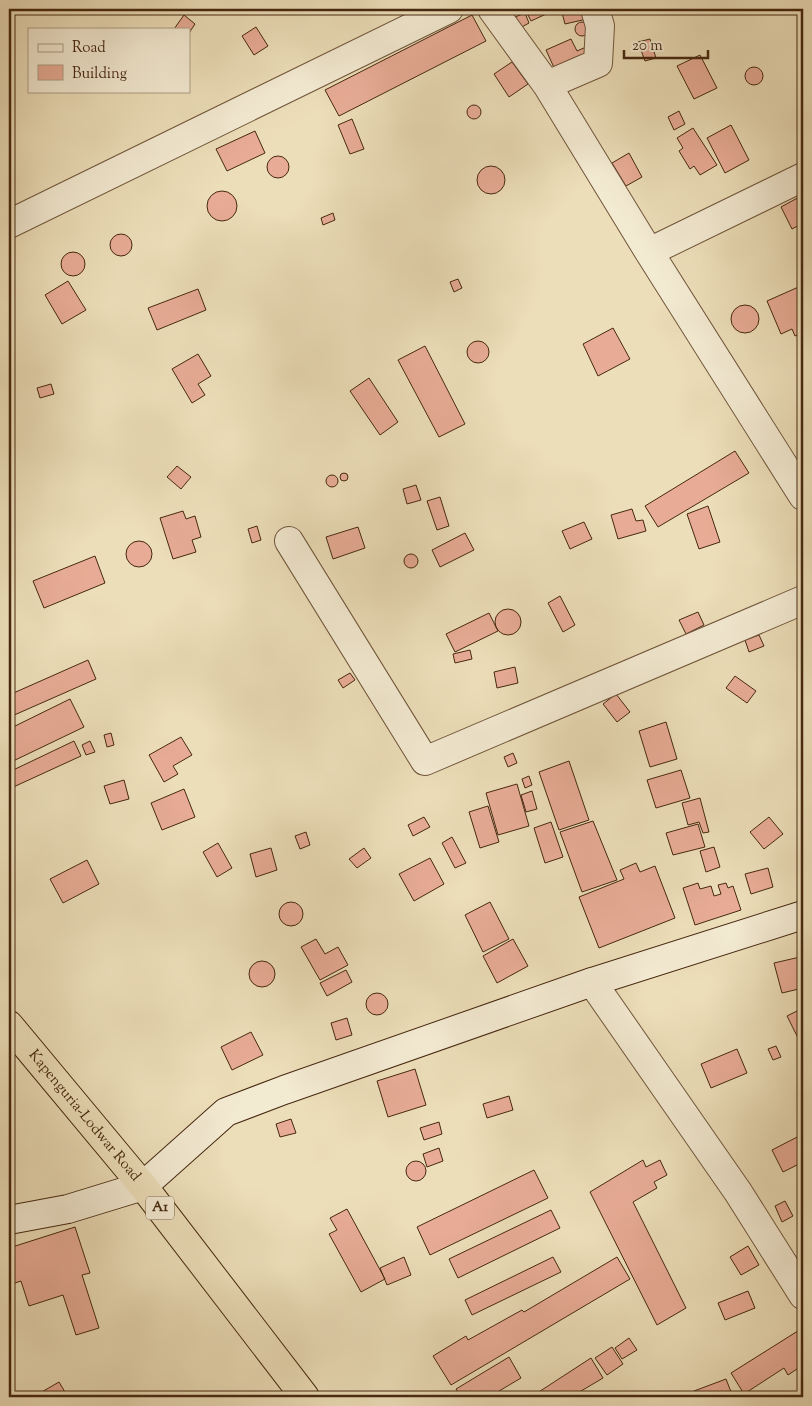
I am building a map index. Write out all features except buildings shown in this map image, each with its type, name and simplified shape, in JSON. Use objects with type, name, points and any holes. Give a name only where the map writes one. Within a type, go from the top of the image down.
[{"type":"highway","name":"Kapenguria-Lodwar Road","points":[[9,1025],[144,1186],[305,1397]]},
{"type":"street","points":[[9,224],[449,9]]},
{"type":"street","points":[[492,9],[547,85],[649,252],[803,496]]},
{"type":"street","points":[[547,85],[598,63],[600,26],[595,9]]},
{"type":"street","points":[[649,252],[803,177]]},
{"type":"street","points":[[289,541],[425,761],[803,600]]},
{"type":"street","points":[[9,1220],[68,1208],[144,1186],[226,1112],[293,1086],[592,982],[803,915]]},
{"type":"street","points":[[592,982],[738,1192],[803,1295]]}]
